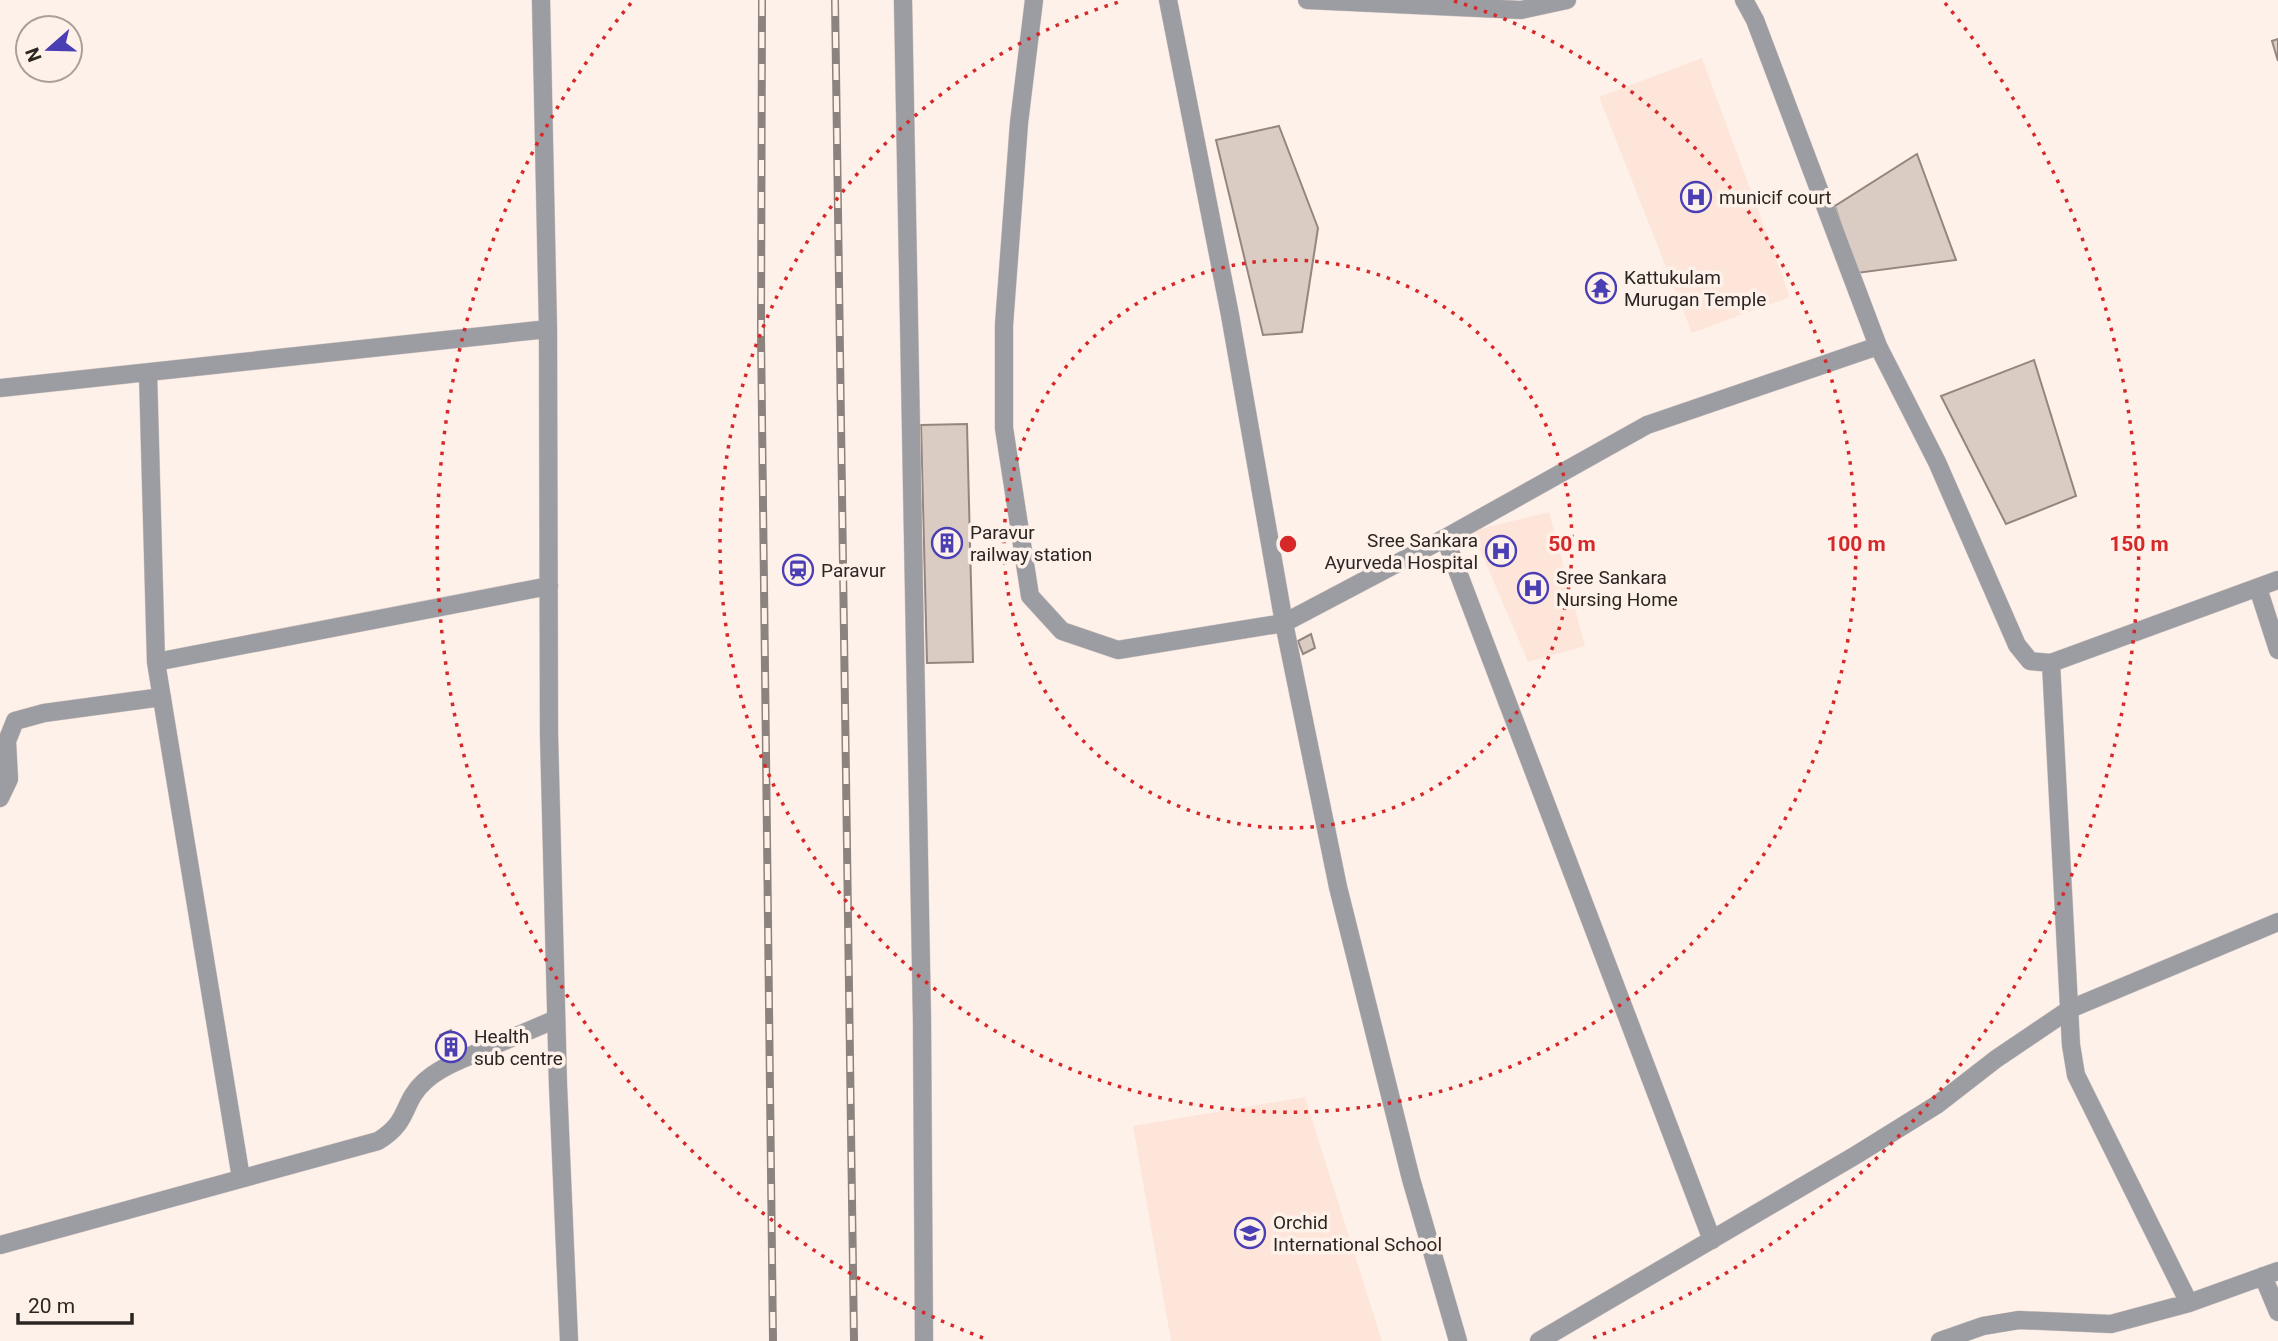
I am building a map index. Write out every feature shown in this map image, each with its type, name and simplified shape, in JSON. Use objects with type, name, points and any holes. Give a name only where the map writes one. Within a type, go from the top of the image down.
[{"type":"street","points":[[541,0],[548,329],[549,734],[556,1019],[569,1341]]},
{"type":"street","points":[[903,0],[922,1020],[925,1341]]},
{"type":"street","points":[[1034,0],[1019,122],[1004,325],[1004,429],[1030,596],[1062,631],[1118,649],[1284,623],[1445,538],[1647,425],[1878,346]]},
{"type":"street","points":[[1168,0],[1230,315],[1284,623],[1338,887],[1411,1179],[1458,1341]]},
{"type":"street","points":[[1307,0],[1521,10],[1567,0]]},
{"type":"street","points":[[1744,0],[1755,20],[1878,346],[1937,462],[2017,645],[2030,661],[2051,663],[2278,580]]},
{"type":"street","points":[[0,388],[548,329]]},
{"type":"street","points":[[148,373],[156,662],[242,1178]]},
{"type":"street","points":[[1445,538],[1712,1240]]},
{"type":"street","points":[[156,662],[549,586]]},
{"type":"street","points":[[2258,589],[2278,650]]},
{"type":"street","points":[[2051,663],[2071,1045],[2076,1075],[2189,1303]]},
{"type":"street","points":[[0,797],[9,779],[7,741],[15,720],[44,713],[162,697]]},
{"type":"street","points":[[1539,1341],[1938,1104],[1996,1059],[2070,1009],[2278,922]]},
{"type":"street","points":[[0,1245],[378,1141],[394,1132],[421,1084],[441,1069],[556,1019]]},
{"type":"street","points":[[1940,1341],[1983,1326],[2019,1320],[2111,1324],[2189,1303],[2270,1273],[2278,1312]]},
{"type":"shaded area","name":"municif court","points":[[1702,58],[1790,297],[1692,333],[1599,97]]},
{"type":"shaded area","name":"Sree Sankara Nursing Home","points":[[1549,512],[1585,646],[1528,662],[1472,531]]},
{"type":"shaded area","name":"Orchid International School","points":[[1305,1097],[1382,1341],[1171,1341],[1133,1126]]},
{"type":"building","points":[[2278,39],[2278,61],[2272,41]]},
{"type":"building","points":[[1279,126],[1318,228],[1302,332],[1263,335],[1216,140]]},
{"type":"building","points":[[1917,154],[1956,260],[1857,273],[1835,206]]},
{"type":"building","points":[[2034,360],[2076,496],[2006,524],[1941,396]]},
{"type":"building","name":"Paravur railway station","points":[[967,424],[973,662],[927,663],[921,425]]},
{"type":"building","points":[[1311,634],[1315,648],[1303,654],[1298,641]]},
{"type":"building","name":"Health sub centre","points":[[451,1030],[460,1054],[450,1058],[440,1035]]},
{"type":"railway","points":[[762,0],[761,334],[773,1341]]},
{"type":"railway","points":[[835,0],[854,1341]]},
{"type":"place","name":"municif court","points":[[1696,197]]},
{"type":"place","name":"Kattukulam Murugan Temple","points":[[1601,288]]},
{"type":"place","name":"Paravur railway station","points":[[947,543]]},
{"type":"place","name":"Sree Sankara Ayurveda Hospital","points":[[1501,551]]},
{"type":"place","name":"Paravur","points":[[798,570]]},
{"type":"place","name":"Sree Sankara Nursing Home","points":[[1533,588]]},
{"type":"place","name":"Health sub centre","points":[[451,1047]]},
{"type":"place","name":"Orchid International School","points":[[1250,1233]]}]
